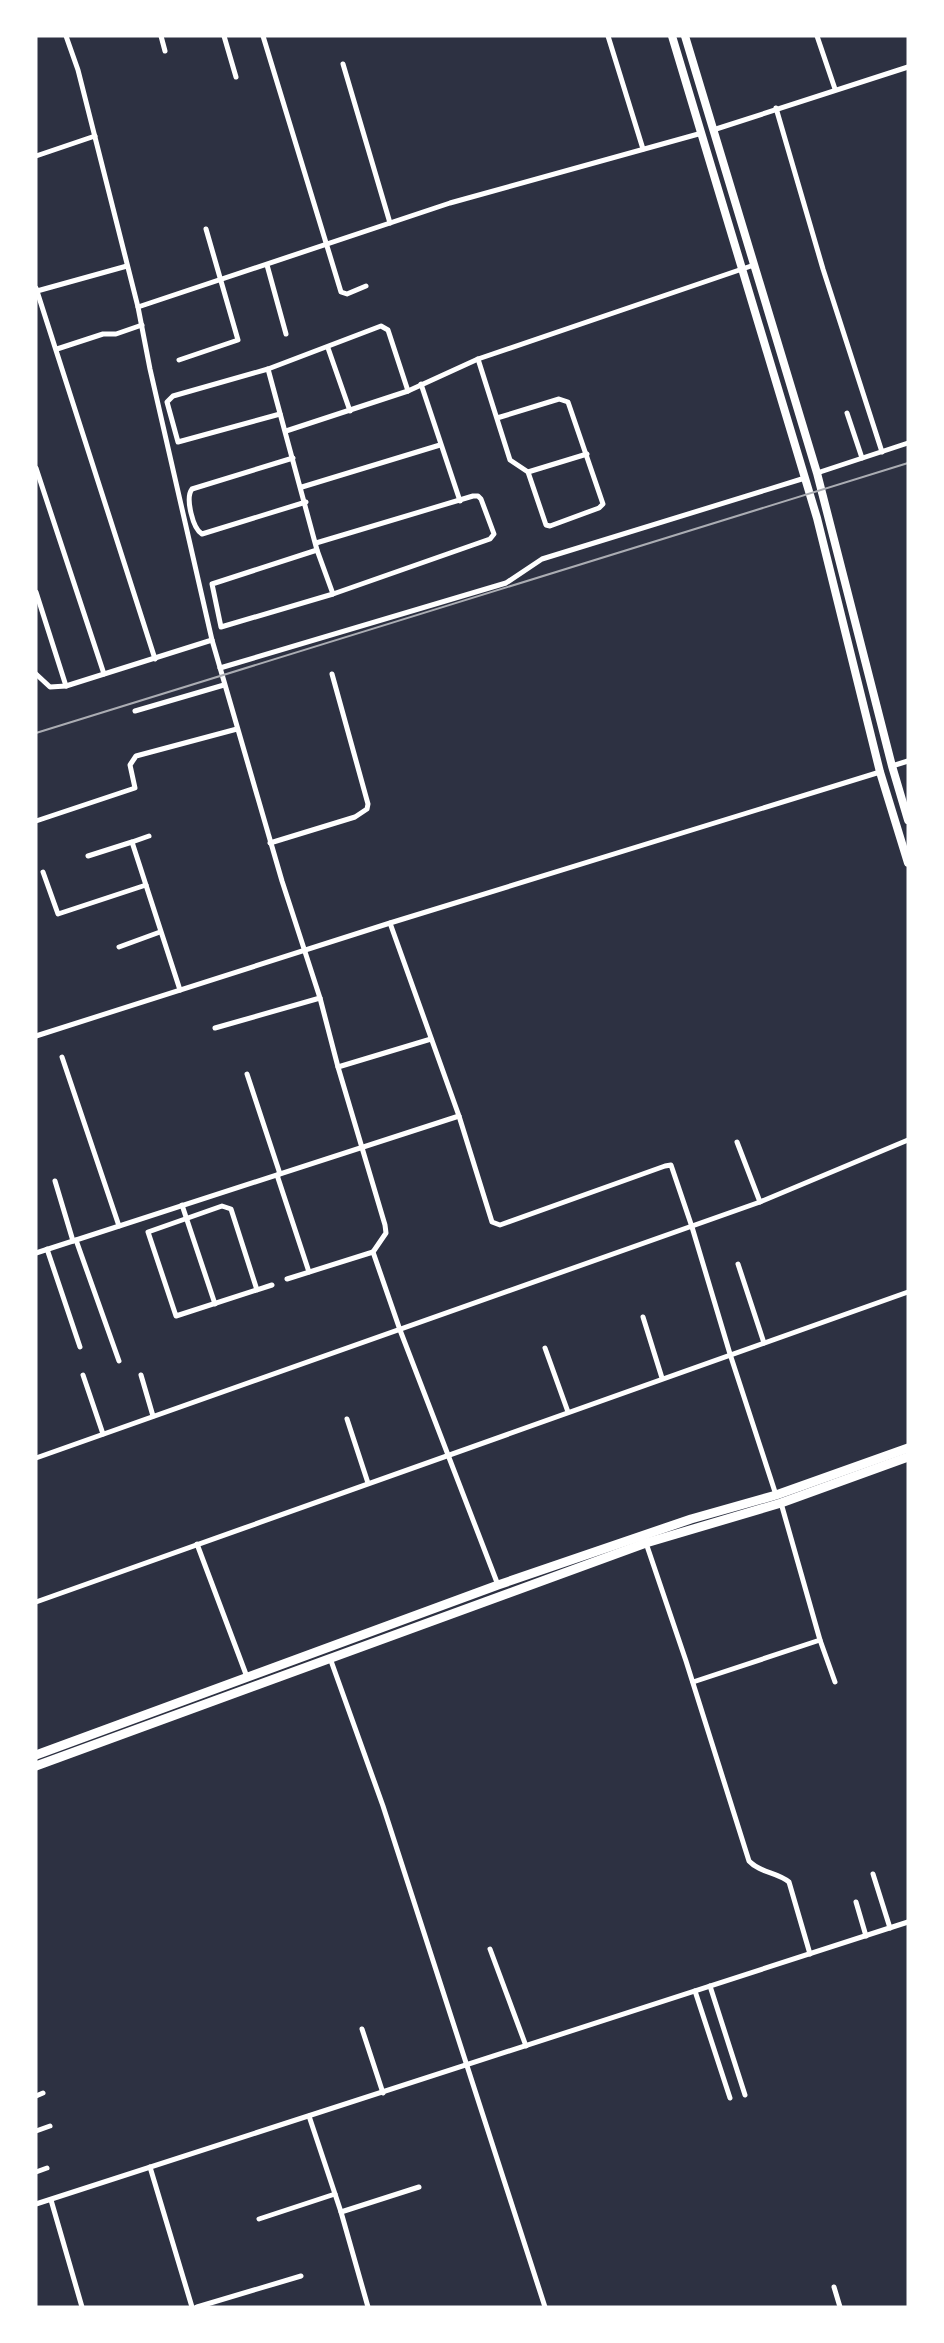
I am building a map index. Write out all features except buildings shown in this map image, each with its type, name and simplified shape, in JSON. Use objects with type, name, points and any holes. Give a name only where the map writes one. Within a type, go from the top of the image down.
[{"type":"highway","points":[[36,1755],[498,1585],[691,1519],[778,1499],[908,1448]]},
{"type":"highway","points":[[36,1766],[646,1543],[908,1457]]},
{"type":"highway","points":[[382,1628],[386,1638]]},
{"type":"main road","points":[[672,36],[817,518],[880,772],[908,863]]},
{"type":"main road","points":[[685,36],[817,473],[908,820]]},
{"type":"main road","points":[[858,680],[870,677]]},
{"type":"street","points":[[66,36],[95,136],[138,307],[150,369],[224,685],[270,843],[320,998],[385,1225],[386,1233],[373,1252],[287,1279]]},
{"type":"street","points":[[161,36],[165,51]]},
{"type":"street","points":[[224,36],[236,77]]},
{"type":"street","points":[[263,36],[342,292],[347,294],[366,286]]},
{"type":"street","points":[[608,36],[643,149]]},
{"type":"street","points":[[818,36],[835,90]]},
{"type":"street","points":[[342,64],[390,223]]},
{"type":"street","points":[[713,130],[908,67]]},
{"type":"street","points":[[776,108],[823,270],[882,452]]},
{"type":"street","points":[[138,307],[450,203],[702,133]]},
{"type":"street","points":[[36,156],[95,136]]},
{"type":"street","points":[[179,360],[238,340],[206,229]]},
{"type":"street","points":[[267,265],[286,334]]},
{"type":"street","points":[[286,431],[408,391],[478,359],[754,265]]},
{"type":"street","points":[[127,266],[37,289],[155,659]]},
{"type":"street","points":[[57,349],[103,334],[116,334],[142,325]]},
{"type":"street","points":[[280,414],[178,442],[167,402],[169,398],[268,369],[381,326],[388,330],[408,391]]},
{"type":"street","points":[[328,348],[350,411]]},
{"type":"street","points":[[478,359],[496,418],[510,460],[528,472],[544,521],[550,526],[599,508],[603,504],[568,402],[559,399],[496,418]]},
{"type":"street","points":[[268,369],[302,487],[317,550],[333,594]]},
{"type":"street","points":[[421,384],[460,501]]},
{"type":"street","points":[[848,413],[862,458]]},
{"type":"street","points":[[817,473],[908,443]]},
{"type":"street","points":[[302,487],[440,445]]},
{"type":"street","points":[[528,472],[587,454]]},
{"type":"street","points":[[293,459],[192,489],[188,497],[197,530],[202,534],[306,502]]},
{"type":"street","points":[[36,468],[104,674]]},
{"type":"street","points":[[220,668],[506,583],[542,559],[805,478]]},
{"type":"street","points":[[316,543],[473,496],[481,499],[494,534],[490,539],[333,594],[223,627],[220,624],[211,586],[213,582],[317,550]]},
{"type":"street","points":[[36,592],[66,686]]},
{"type":"street","points":[[36,674],[50,687],[66,686],[212,640]]},
{"type":"street","points":[[270,843],[355,817],[367,809],[368,804],[332,674]]},
{"type":"street","points":[[135,711],[224,685]]},
{"type":"street","points":[[36,821],[135,789],[130,765],[136,756],[237,729]]},
{"type":"street","points":[[892,766],[908,761]]},
{"type":"street","points":[[36,1036],[390,923],[880,772]]},
{"type":"street","points":[[88,856],[149,836]]},
{"type":"street","points":[[132,842],[180,990]]},
{"type":"street","points":[[44,872],[58,914],[146,885]]},
{"type":"street","points":[[390,923],[459,1116],[492,1222],[500,1225],[671,1166],[835,1682]]},
{"type":"street","points":[[119,947],[160,932]]},
{"type":"street","points":[[215,1028],[320,998]]},
{"type":"street","points":[[338,1067],[431,1039]]},
{"type":"street","points":[[62,1057],[119,1226]]},
{"type":"street","points":[[248,1074],[309,1272]]},
{"type":"street","points":[[36,1252],[459,1116]]},
{"type":"street","points":[[36,1458],[692,1227],[760,1202],[908,1140]]},
{"type":"street","points":[[737,1142],[760,1202]]},
{"type":"street","points":[[55,1181],[119,1361]]},
{"type":"street","points":[[182,1205],[215,1304]]},
{"type":"street","points":[[256,1290],[231,1209],[222,1206],[148,1232],[174,1313],[178,1316],[272,1285]]},
{"type":"street","points":[[47,1249],[80,1347]]},
{"type":"street","points":[[373,1252],[400,1330],[498,1585]]},
{"type":"street","points":[[738,1264],[764,1343]]},
{"type":"street","points":[[36,1602],[908,1292]]},
{"type":"street","points":[[643,1317],[662,1378]]},
{"type":"street","points":[[545,1348],[568,1412]]},
{"type":"street","points":[[83,1375],[103,1434]]},
{"type":"street","points":[[141,1375],[153,1416]]},
{"type":"street","points":[[347,1419],[368,1483]]},
{"type":"street","points":[[646,1543],[693,1682],[748,1861],[789,1882],[810,1954]]},
{"type":"street","points":[[197,1544],[247,1677]]},
{"type":"street","points":[[693,1682],[820,1640]]},
{"type":"street","points":[[330,1658],[366,1756],[545,2307]]},
{"type":"street","points":[[873,1874],[891,1928]]},
{"type":"street","points":[[856,1902],[866,1936]]},
{"type":"street","points":[[36,2204],[908,1922]]},
{"type":"street","points":[[490,1948],[526,2046]]},
{"type":"street","points":[[710,1986],[745,2096]]},
{"type":"street","points":[[695,1991],[730,2098]]},
{"type":"street","points":[[362,2029],[383,2093]]},
{"type":"street","points":[[36,2096],[43,2094]]},
{"type":"street","points":[[309,2116],[341,2211],[368,2307]]},
{"type":"street","points":[[36,2131],[50,2126]]},
{"type":"street","points":[[150,2167],[192,2307]]},
{"type":"street","points":[[36,2172],[47,2168]]},
{"type":"street","points":[[341,2211],[419,2187]]},
{"type":"street","points":[[259,2219],[335,2194]]},
{"type":"street","points":[[51,2200],[82,2307]]},
{"type":"street","points":[[197,2307],[301,2276]]},
{"type":"street","points":[[834,2287],[840,2307]]},
{"type":"railway","points":[[36,733],[908,463]]}]
